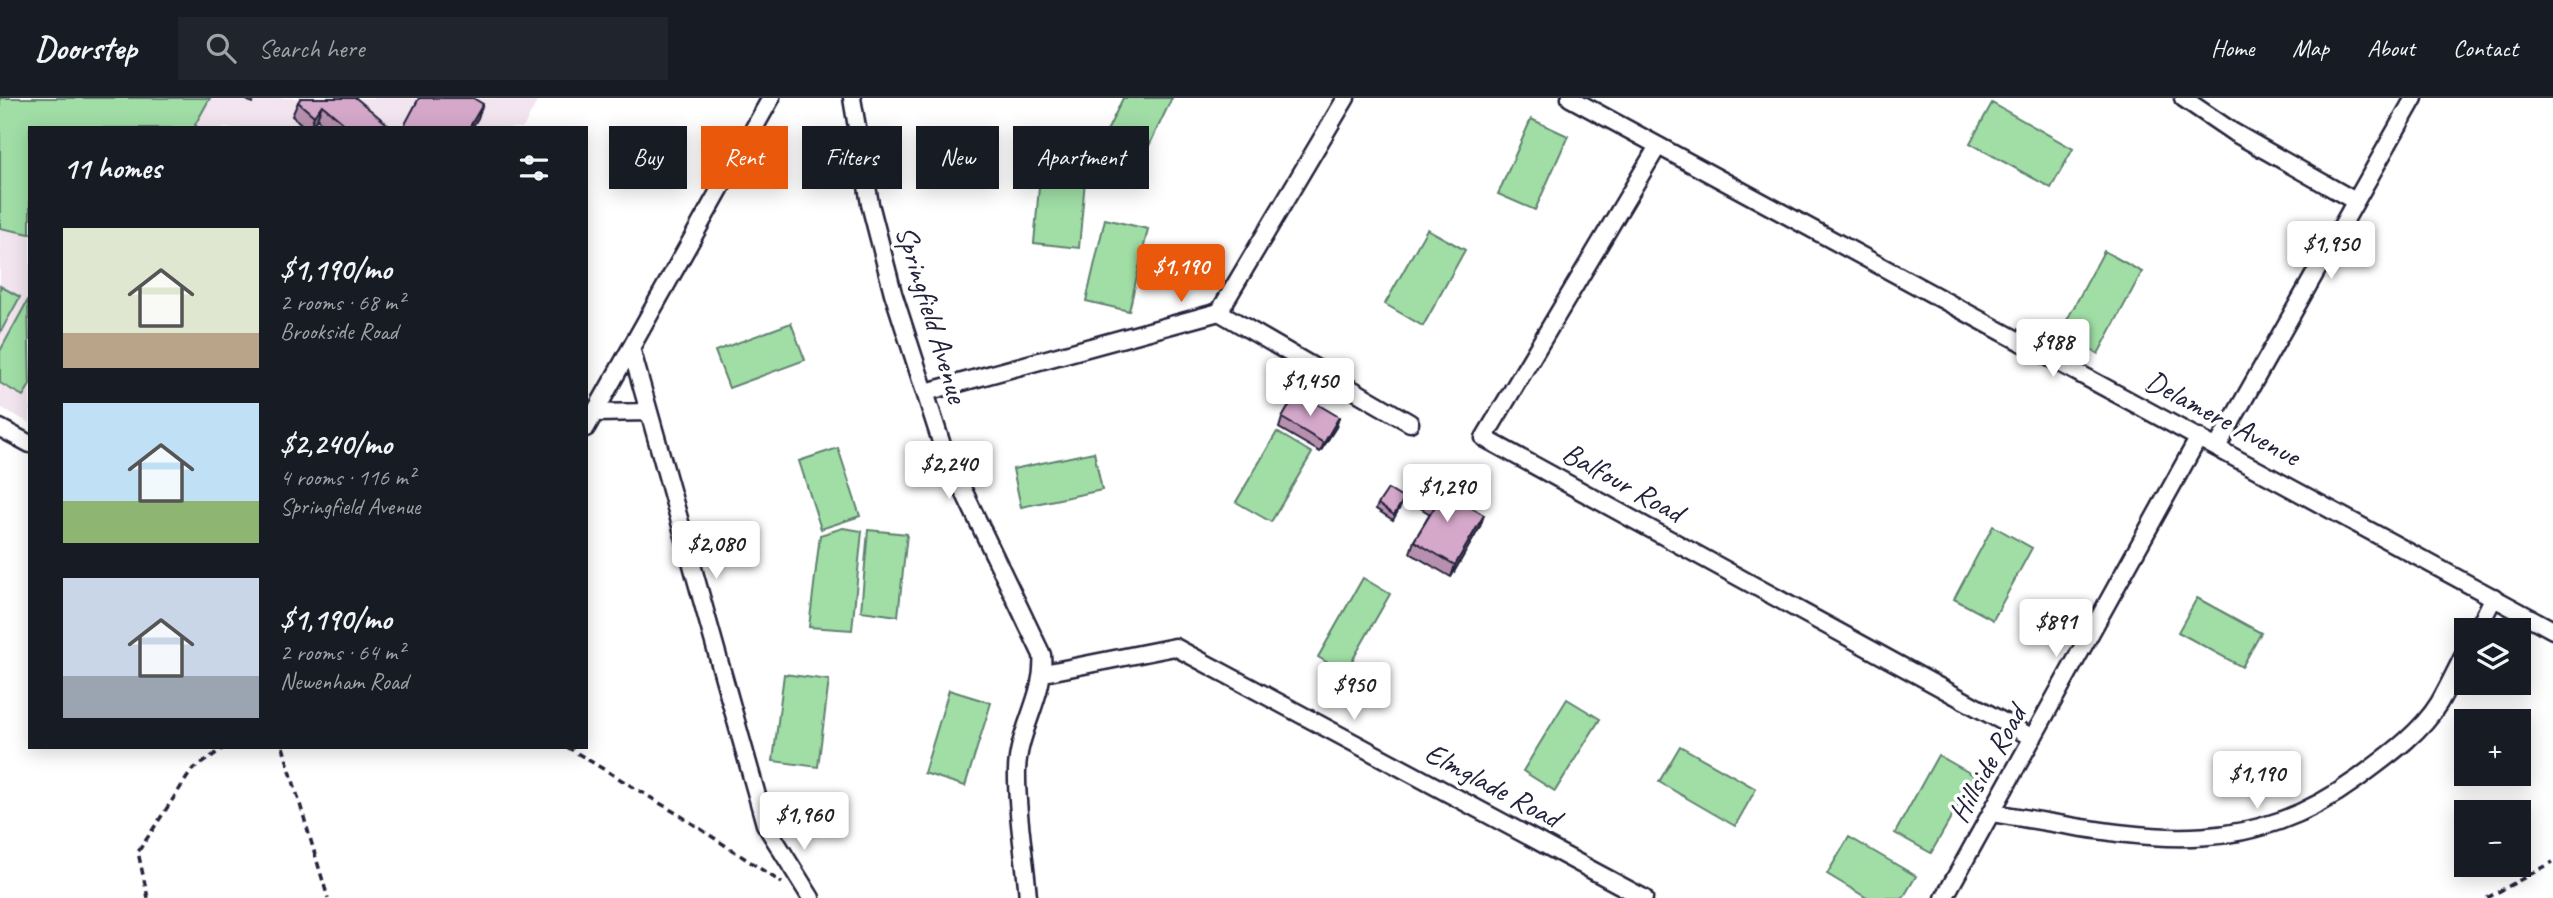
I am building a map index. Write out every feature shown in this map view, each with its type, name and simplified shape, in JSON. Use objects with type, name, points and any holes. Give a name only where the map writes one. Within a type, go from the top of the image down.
[{"type":"street","points":[[588,425],[771,98]]},
{"type":"street","name":"Springfield Avenue","points":[[852,98],[870,204],[893,293],[943,448],[1032,631],[1042,655],[1044,673]]},
{"type":"street","points":[[926,392],[1219,312],[1346,98]]},
{"type":"street","points":[[2183,98],[2233,132],[2355,201]]},
{"type":"street","points":[[2217,447],[2414,98]]},
{"type":"street","name":"Delamere Avenue","points":[[1577,100],[2553,630]]},
{"type":"street","name":"Balfour Road","points":[[1658,146],[1484,438],[2033,738]]},
{"type":"street","points":[[1219,312],[1409,423]]},
{"type":"street","points":[[631,348],[765,824],[811,898]]},
{"type":"street","points":[[595,413],[649,412]]},
{"type":"street","points":[[0,428],[28,443]]},
{"type":"street","name":"Hillside Road","points":[[1944,898],[2199,437]]},
{"type":"street","points":[[2483,618],[2494,597]]},
{"type":"street","name":"Elmglade Road","points":[[1044,673],[1175,647],[1644,898]]},
{"type":"street","points":[[1028,898],[1017,769],[1025,725],[1044,673]]},
{"type":"street","points":[[1992,813],[2144,837],[2223,835],[2256,830],[2312,809],[2345,788],[2409,737],[2438,704],[2454,674]]},
{"type":"path","points":[[148,898],[138,852],[192,770],[222,749]]},
{"type":"path","points":[[284,749],[328,898]]},
{"type":"path","points":[[570,749],[681,816],[793,891]]},
{"type":"path","points":[[2487,898],[2553,862]]},
{"type":"shaded area","points":[[0,98],[539,98],[524,126],[28,126],[28,422],[0,407]]},
{"type":"green space","points":[[0,98],[210,98],[196,126],[28,126],[28,234],[0,228]]},
{"type":"green space","points":[[1123,98],[1172,98],[1149,146],[1149,126],[1109,126]]},
{"type":"green space","points":[[1992,103],[2073,149],[2051,188],[1970,143]]},
{"type":"green space","points":[[1531,119],[1568,136],[1535,210],[1498,194]]},
{"type":"green space","points":[[1039,189],[1084,189],[1079,248],[1034,243]]},
{"type":"green space","points":[[1105,219],[1148,229],[1129,311],[1086,301]]},
{"type":"green space","points":[[1427,229],[1465,250],[1423,326],[1385,304]]},
{"type":"green space","points":[[2104,251],[2142,272],[2098,354],[2060,333]]},
{"type":"green space","points":[[0,286],[20,297],[0,333]]},
{"type":"green space","points":[[28,300],[28,388],[23,396],[0,383],[0,351]]},
{"type":"green space","points":[[791,323],[805,360],[729,388],[715,351]]},
{"type":"green space","points":[[1277,432],[1312,453],[1271,522],[1236,502]]},
{"type":"green space","points":[[838,448],[860,516],[821,529],[799,461]]},
{"type":"green space","points":[[1094,452],[1102,490],[1021,507],[1013,469]]},
{"type":"green space","points":[[1993,526],[2032,548],[1993,620],[1954,599]]},
{"type":"green space","points":[[843,528],[862,531],[852,630],[809,627],[820,535]]},
{"type":"green space","points":[[868,530],[907,534],[898,616],[861,611]]},
{"type":"green space","points":[[1363,578],[1390,594],[1345,673],[1318,657]]},
{"type":"green space","points":[[2197,598],[2261,633],[2242,667],[2178,632]]},
{"type":"green space","points":[[784,674],[829,680],[818,767],[773,761]]},
{"type":"green space","points":[[949,690],[991,703],[965,786],[924,773]]},
{"type":"green space","points":[[1567,699],[1600,719],[1555,791],[1523,771]]},
{"type":"green space","points":[[1680,746],[1756,789],[1735,826],[1659,782]]},
{"type":"green space","points":[[1938,755],[1975,776],[1931,853],[1895,833]]},
{"type":"green space","points":[[1849,837],[1916,876],[1903,898],[1867,898],[1827,874]]},
{"type":"building","points":[[301,98],[356,98],[390,126],[347,126],[322,105],[314,116],[298,102]]},
{"type":"building","points":[[419,98],[473,98],[483,104],[470,126],[404,126]]},
{"type":"building","points":[[1297,392],[1339,417],[1324,443],[1282,418]]},
{"type":"building","points":[[1420,478],[1484,515],[1455,565],[1414,541],[1437,503],[1413,488]]},
{"type":"building","points":[[1388,489],[1404,499],[1394,515],[1378,504]]}]
